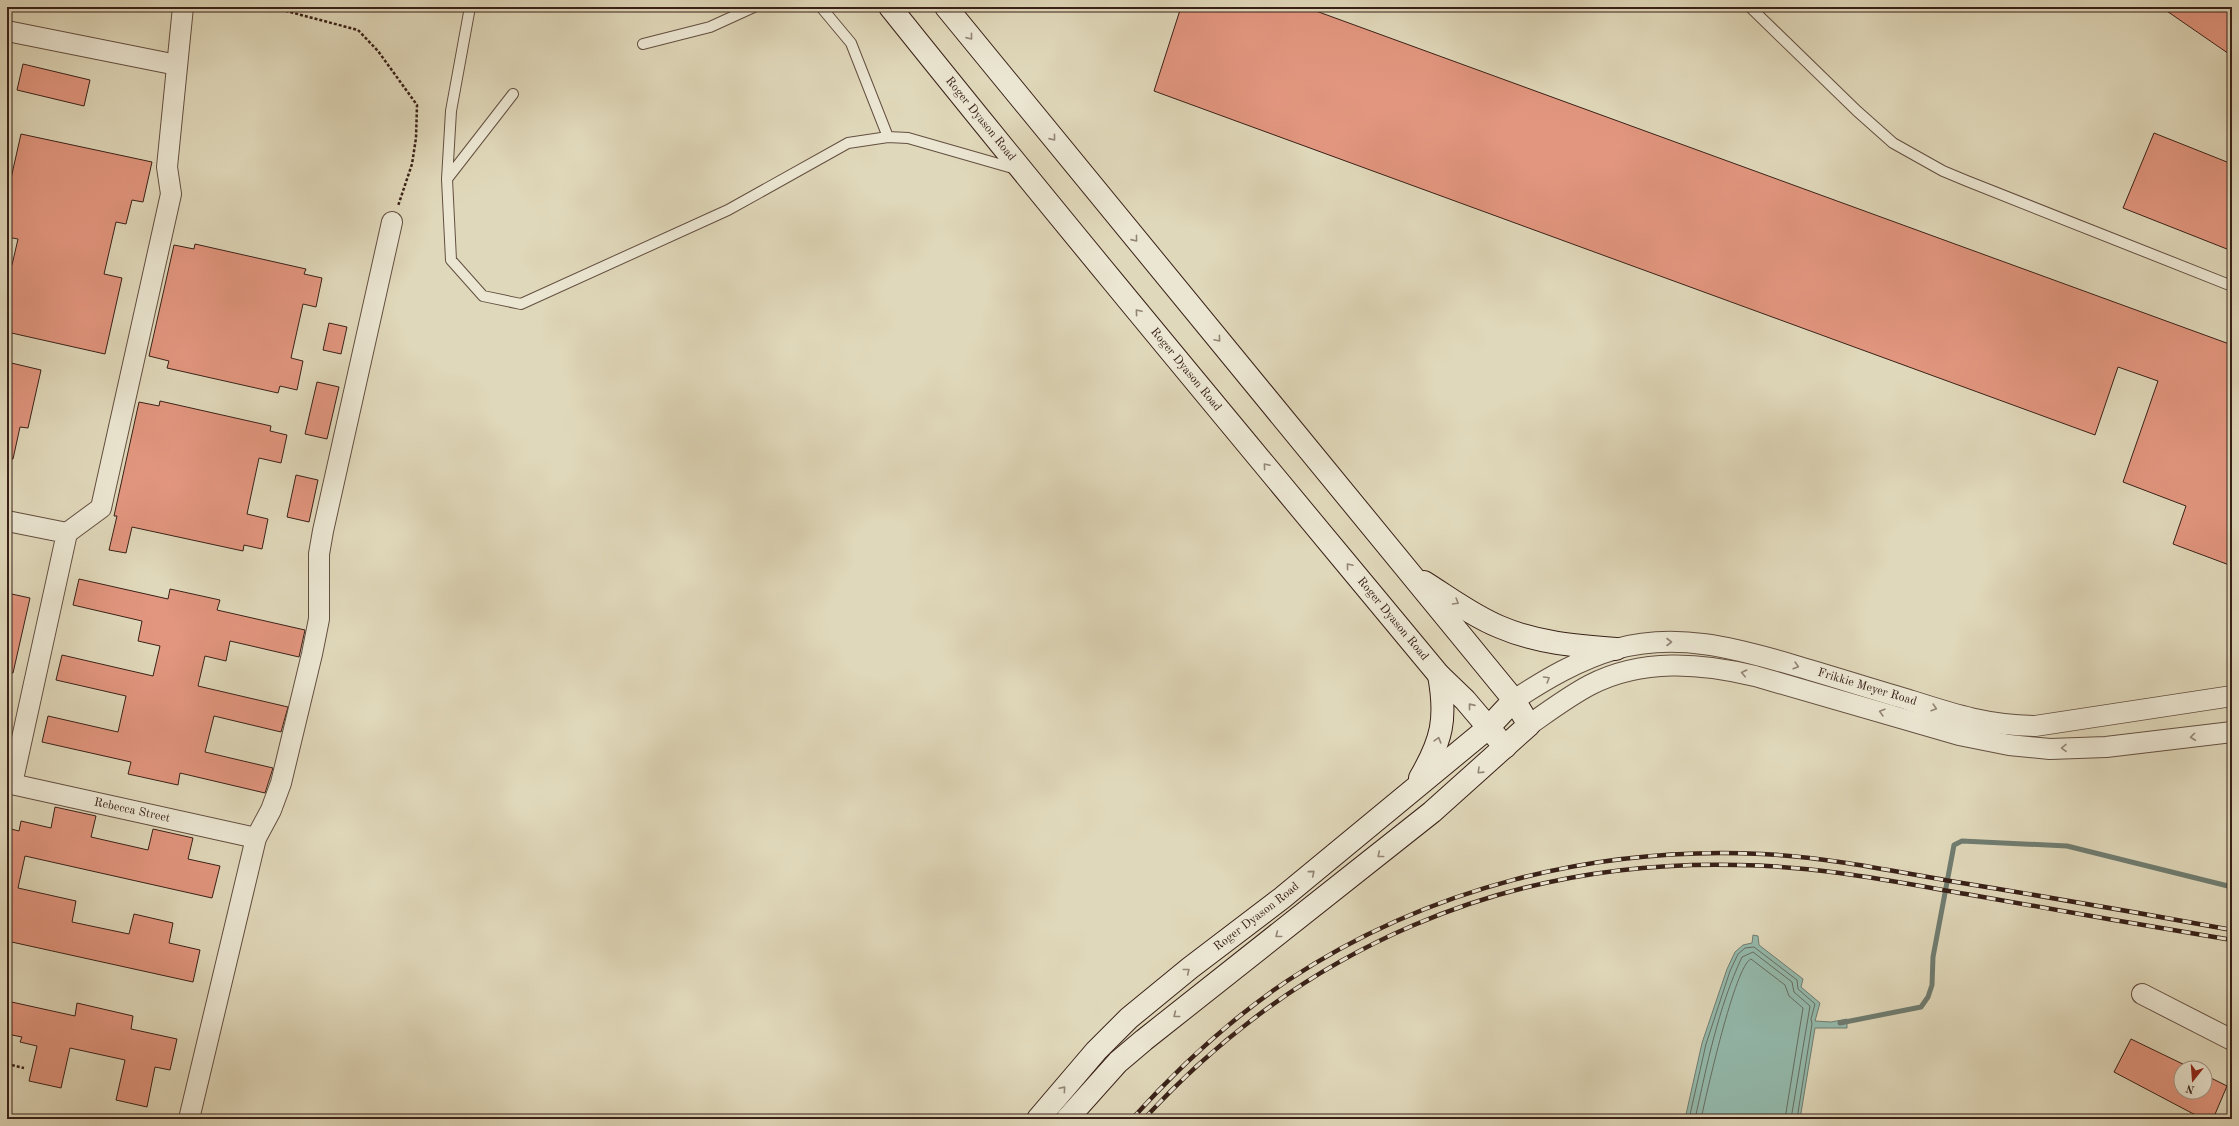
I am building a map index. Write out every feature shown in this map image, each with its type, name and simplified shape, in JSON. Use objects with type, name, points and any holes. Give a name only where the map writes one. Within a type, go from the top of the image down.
[{"type":"main road","name":"Roger Dyason Road","points":[[890,7],[1020,170],[1439,675],[1465,700],[1504,747]]},
{"type":"main road","points":[[946,7],[1514,700],[1529,725],[1432,812],[1118,1062],[1067,1119]]},
{"type":"main road","points":[[1410,575],[1499,627],[1520,635],[1569,645],[1616,649]]},
{"type":"main road","points":[[1415,788],[1439,742],[1443,715],[1439,675]]},
{"type":"main road","name":"Roger Dyason Road","points":[[1038,1119],[1096,1051],[1129,1018],[1190,968],[1282,898],[1488,728],[1514,700]]},
{"type":"street","points":[[10,783],[67,533],[101,508],[171,194],[167,167],[183,7]]},
{"type":"street","points":[[7,31],[177,65]]},
{"type":"street","points":[[189,1119],[256,838],[271,810],[281,782],[304,687],[318,619],[319,554],[323,531],[392,222]]},
{"type":"street","points":[[7,521],[67,533]]},
{"type":"street","name":"Frikkie Meyer Road","points":[[1514,700],[1546,679],[1573,665],[1616,649],[1673,641],[1733,648],[1963,717],[2006,725],[2035,726],[2232,696]]},
{"type":"street","name":"Frikkie Meyer Road","points":[[1529,725],[1592,684],[1640,669],[1687,664],[1727,669],[1755,676],[1958,734],[2009,745],[2050,749],[2106,747],[2232,732]]},
{"type":"street","name":"Rebecca Street","points":[[10,783],[256,838]]},
{"type":"street","points":[[2142,994],[2232,1040]]},
{"type":"lane","points":[[470,7],[451,111],[447,179],[451,260],[484,296],[521,304],[728,210],[848,143],[888,137],[908,138],[1020,170]]},
{"type":"lane","points":[[643,44],[710,27],[754,7]]},
{"type":"lane","points":[[822,7],[851,43],[888,137]]},
{"type":"lane","points":[[1750,7],[1857,111],[1894,142],[1917,157],[1943,171],[1967,181],[2232,286]]},
{"type":"lane","points":[[447,179],[513,94]]},
{"type":"path","points":[[271,7],[358,30],[378,51],[417,105],[416,138],[412,164],[392,222]]},
{"type":"path","points":[[7,1064],[24,1068]]},
{"type":"water","points":[[1753,935],[1758,936],[1759,945],[1803,979],[1801,987],[1820,1003],[1815,1021],[1831,1022],[1847,1019],[1847,1028],[1815,1028],[1800,1119],[1685,1119],[1702,1043],[1727,969],[1735,952],[1743,945],[1752,943]]},
{"type":"building","points":[[1181,7],[1305,7],[2232,345],[2232,566],[2173,544],[2186,506],[2123,482],[2158,381],[2118,367],[2095,435],[1154,91]]},
{"type":"building","points":[[2161,7],[2232,7],[2232,56]]},
{"type":"building","points":[[23,64],[90,80],[84,106],[17,90]]},
{"type":"building","points":[[2154,133],[2232,164],[2232,251],[2123,208]]},
{"type":"building","points":[[21,134],[152,162],[143,202],[132,200],[126,224],[116,222],[104,274],[122,278],[105,354],[7,332],[7,264],[12,265],[18,239],[7,237],[7,196]]},
{"type":"building","points":[[195,244],[306,269],[304,274],[322,278],[316,307],[303,304],[291,358],[303,361],[297,390],[280,386],[278,393],[167,368],[169,361],[149,356],[174,245],[194,249]]},
{"type":"building","points":[[329,323],[347,327],[341,354],[323,350]]},
{"type":"building","points":[[7,362],[41,370],[28,428],[20,427],[13,459],[7,459]]},
{"type":"building","points":[[317,382],[339,387],[327,439],[305,434]]},
{"type":"building","points":[[160,401],[271,426],[270,431],[287,435],[281,463],[259,458],[247,514],[268,519],[262,549],[244,545],[243,551],[132,527],[126,553],[109,550],[117,516],[114,516],[139,402],[159,406]]},
{"type":"building","points":[[296,475],[318,480],[309,522],[287,517]]},
{"type":"building","points":[[79,579],[168,599],[170,589],[220,600],[217,610],[305,630],[299,657],[230,641],[226,661],[205,656],[198,686],[288,707],[281,732],[214,716],[205,752],[273,768],[265,793],[180,773],[178,785],[128,774],[131,762],[42,742],[48,716],[118,732],[126,696],[56,680],[62,655],[153,676],[160,646],[138,641],[142,621],[73,605]]},
{"type":"building","points":[[7,593],[30,598],[13,673],[7,672]]},
{"type":"building","points":[[55,807],[96,816],[91,837],[148,850],[153,829],[193,838],[188,859],[220,866],[212,898],[25,856],[18,888],[76,901],[72,922],[129,934],[134,914],[173,923],[169,943],[200,950],[193,982],[7,941],[7,828],[19,831],[21,821],[51,828]]},
{"type":"building","points":[[7,1001],[75,1016],[77,1003],[133,1016],[131,1029],[177,1039],[170,1070],[155,1067],[147,1107],[116,1100],[125,1060],[70,1048],[61,1088],[29,1081],[37,1046],[20,1042],[22,1037],[7,1034]]},
{"type":"building","points":[[2131,1039],[2174,1060],[2173,1060],[2173,1100],[2213,1100],[2213,1079],[2227,1086],[2213,1119],[2203,1119],[2114,1072]]},
{"type":"waterway","points":[[1840,1023],[1921,1007],[1928,997],[1932,985],[1933,957],[1954,845],[1962,841],[2067,846],[2232,887]]},
{"type":"railway","points":[[1132,1119],[1167,1081],[1225,1028],[1287,981],[1341,949],[1397,921],[1455,898],[1514,880],[1575,866],[1637,857],[1699,853],[1762,854],[1811,858],[2094,905],[2232,930]]},
{"type":"railway","points":[[1144,1119],[1205,1058],[1271,1006],[1340,961],[1413,925],[1490,897],[1570,878],[1653,867],[1739,865],[1796,868],[1882,879],[2232,940]]}]
